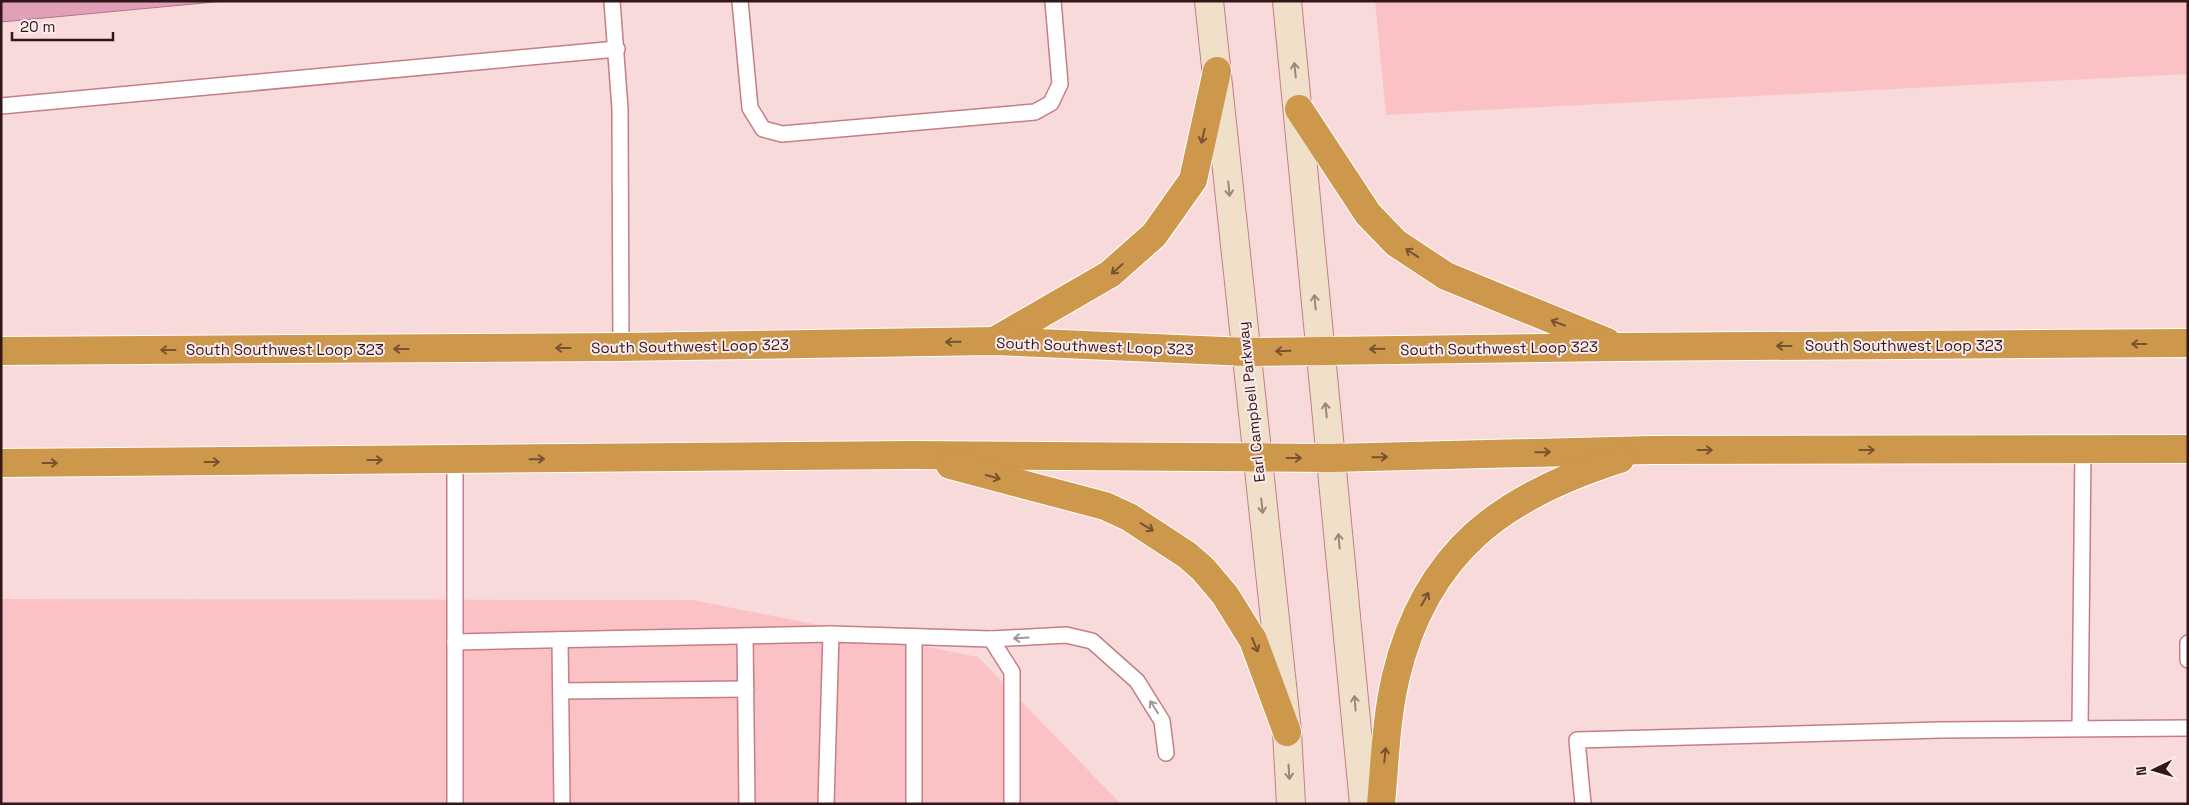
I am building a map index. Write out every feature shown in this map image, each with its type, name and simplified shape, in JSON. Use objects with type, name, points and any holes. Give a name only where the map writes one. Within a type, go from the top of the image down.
[{"type":"highway","points":[[994,341],[1110,274],[1154,235],[1193,180],[1217,72]]},
{"type":"highway","points":[[1298,109],[1368,214],[1396,243],[1446,276],[1620,347]]},
{"type":"highway","name":"South Southwest Loop 323","points":[[1,351],[620,347],[994,341],[1247,352],[1620,347],[2188,344]]},
{"type":"highway","points":[[1,463],[912,456],[1331,458],[1650,450],[2188,449]]},
{"type":"highway","points":[[1380,804],[1390,709],[1396,676],[1411,625],[1435,580],[1470,540],[1493,519],[1521,499],[1590,468],[1650,450]]},
{"type":"highway","points":[[912,456],[1105,506],[1130,517],[1171,542],[1203,569],[1240,616],[1253,640],[1287,732]]},
{"type":"main road","name":"Earl Campbell Parkway","points":[[1209,1],[1247,352],[1256,457],[1287,732],[1291,804]]},
{"type":"main road","points":[[1288,1],[1364,804]]},
{"type":"lane","points":[[612,1],[620,109],[620,347]]},
{"type":"lane","points":[[740,1],[750,108],[763,129],[782,134],[1036,112],[1051,103],[1060,84],[1053,1]]},
{"type":"lane","points":[[1,106],[617,49]]},
{"type":"lane","points":[[2080,728],[2084,450]]},
{"type":"lane","points":[[455,460],[455,804]]},
{"type":"lane","points":[[455,642],[831,634],[991,639],[1066,635],[1092,641],[1137,681],[1162,721],[1166,753]]},
{"type":"lane","points":[[826,804],[831,634]]},
{"type":"lane","points":[[745,636],[746,804]]},
{"type":"lane","points":[[914,637],[914,804]]},
{"type":"lane","points":[[991,639],[1012,672],[1012,804]]},
{"type":"lane","points":[[560,640],[562,804]]},
{"type":"lane","points":[[2188,643],[2188,660]]},
{"type":"lane","points":[[561,691],[746,689]]},
{"type":"lane","points":[[1583,804],[1577,740],[2080,728],[2188,728]]},
{"type":"shaded area","points":[[1375,1],[2188,1],[2188,74],[1386,115]]},
{"type":"shaded area","points":[[1,599],[693,600],[978,657],[1121,804],[1,804]]},
{"type":"building","points":[[1,1],[225,1],[1,22]]}]
